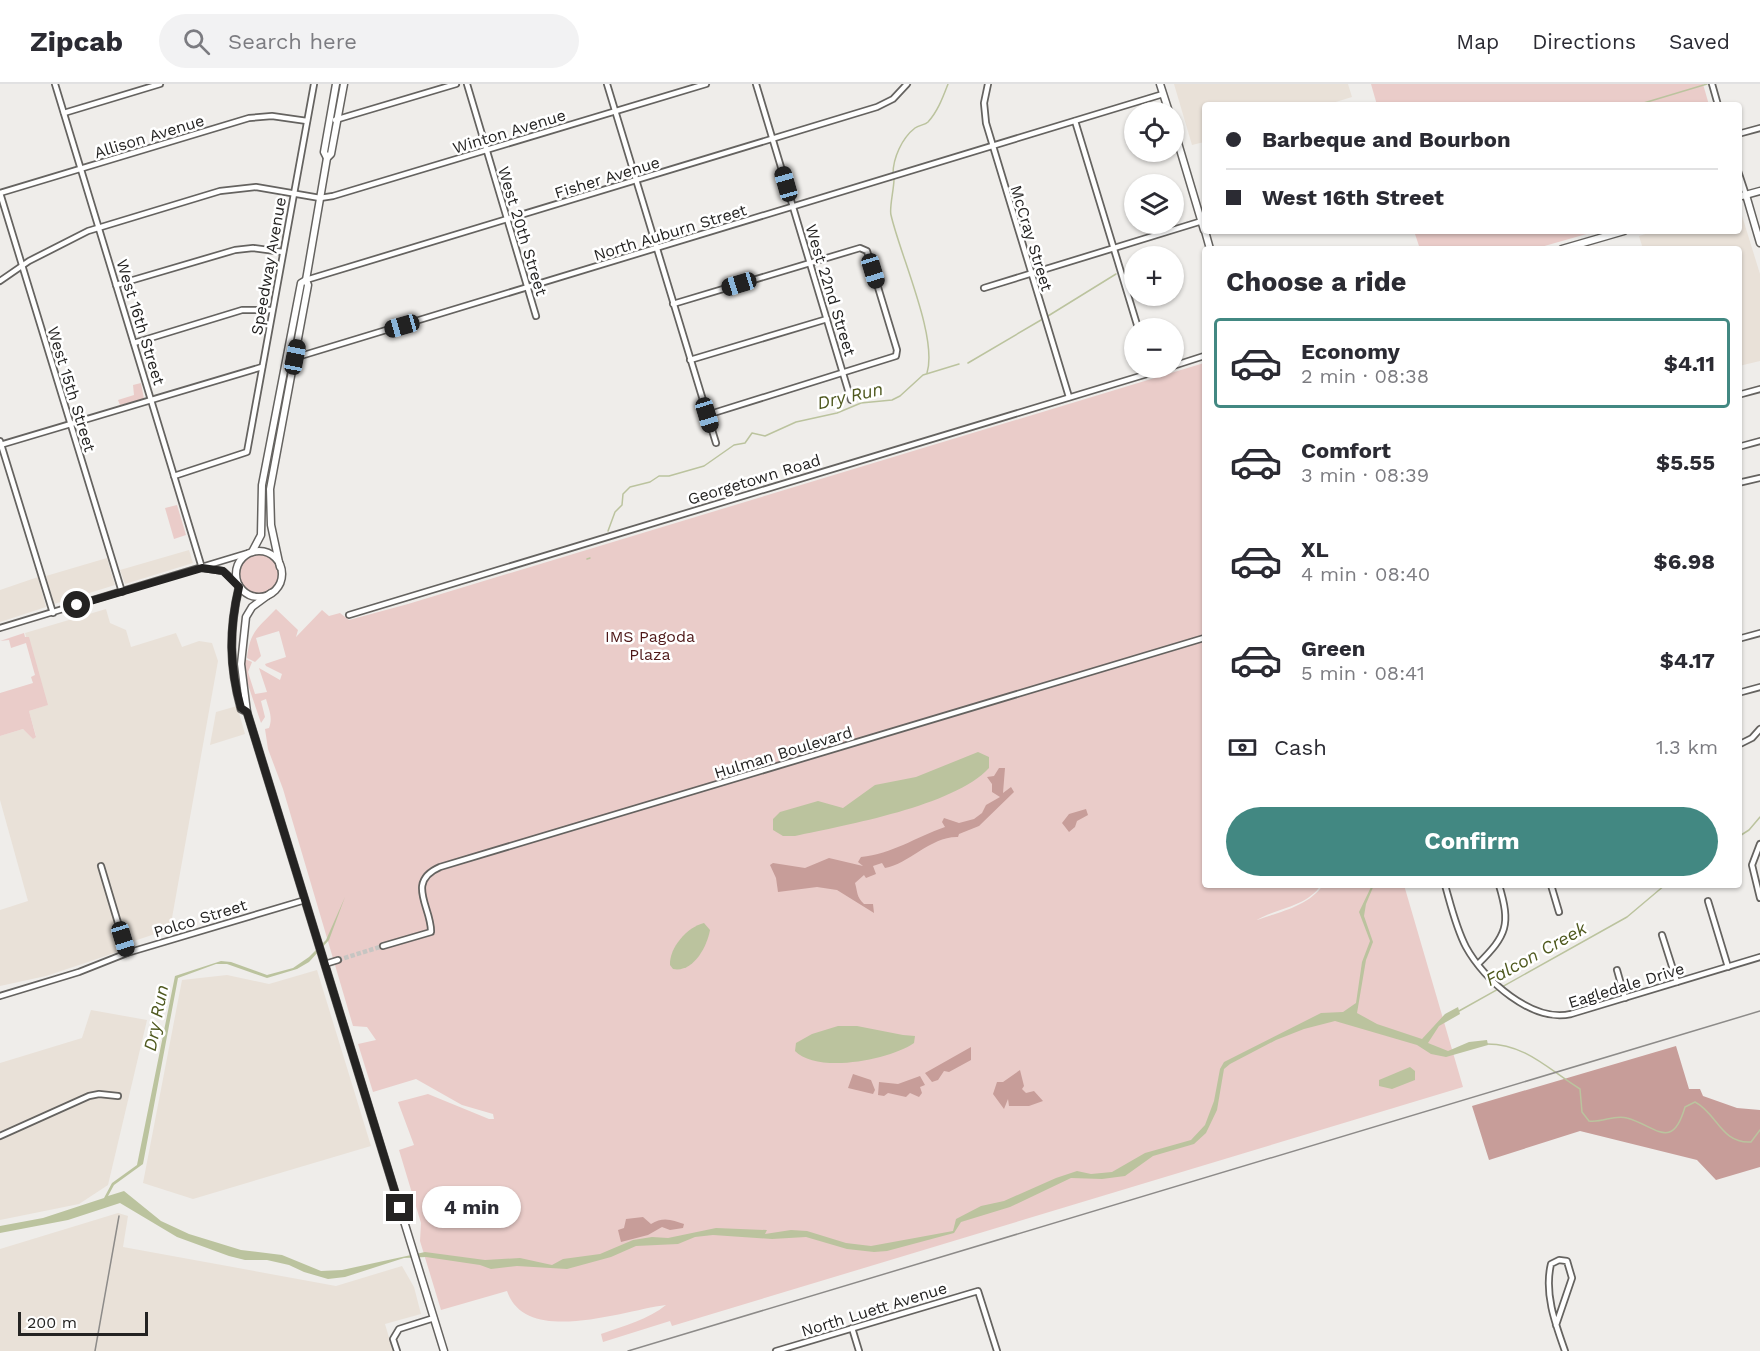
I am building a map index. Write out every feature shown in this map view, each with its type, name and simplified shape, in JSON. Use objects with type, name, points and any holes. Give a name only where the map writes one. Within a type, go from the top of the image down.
[{"type":"main road","points":[[327,158],[324,152],[336,84]]},
{"type":"main road","points":[[344,84],[331,154],[327,158],[306,280],[308,285],[270,498],[272,534],[280,567],[280,583],[252,607],[246,617],[241,664],[247,712],[444,1351]]},
{"type":"main road","points":[[1160,84],[1166,102]]},
{"type":"main road","points":[[1184,162],[1202,221]]},
{"type":"main road","points":[[1760,191],[1742,196],[1760,243]]},
{"type":"main road","points":[[1572,246],[1614,234]]},
{"type":"main road","points":[[247,712],[241,708],[231,662],[231,631],[239,586],[236,575],[237,566],[250,553],[261,532],[261,492],[300,283],[306,280]]},
{"type":"main road","points":[[250,553],[268,553],[280,567]]},
{"type":"main road","points":[[239,586],[252,596],[262,597],[271,593]]},
{"type":"street","name":"West 16th Street","points":[[55,84],[202,568]]},
{"type":"street","points":[[64,113],[160,84]]},
{"type":"street","name":"Speedway Avenue","points":[[174,476],[246,452],[314,84]]},
{"type":"street","points":[[329,122],[456,84]]},
{"type":"street","name":"West 20th Street","points":[[467,84],[536,316]]},
{"type":"street","points":[[607,84],[716,443]]},
{"type":"street","name":"Winton Avenue","points":[[320,198],[706,84]]},
{"type":"street","name":"West 22nd Street","points":[[756,84],[852,400]]},
{"type":"street","name":"Fisher Avenue","points":[[306,280],[885,104],[899,94],[907,84]]},
{"type":"street","name":"McCray Street","points":[[987,84],[985,115],[992,145],[1069,397]]},
{"type":"street","points":[[1712,84],[1717,102]]},
{"type":"street","name":"North Auburn Street","points":[[286,360],[1163,94]]},
{"type":"street","name":"Allison Avenue","points":[[0,193],[249,118],[272,116],[307,121]]},
{"type":"street","points":[[1075,121],[1135,318]]},
{"type":"street","points":[[1742,133],[1760,128]]},
{"type":"street","points":[[0,281],[22,266],[98,228],[230,189],[256,187],[320,198]]},
{"type":"street","name":"West 15th Street","points":[[0,193],[122,592]]},
{"type":"street","points":[[984,288],[1202,221]]},
{"type":"street","points":[[116,285],[235,250],[253,248],[283,252]]},
{"type":"street","points":[[673,304],[864,248],[867,251],[897,355],[844,374],[707,415]]},
{"type":"street","points":[[134,343],[242,310],[272,310]]},
{"type":"street","points":[[690,360],[827,319]]},
{"type":"street","points":[[1184,362],[1202,357]]},
{"type":"street","points":[[53,613],[0,444],[262,367]]},
{"type":"street","name":"Georgetown Road","points":[[349,615],[1126,378]]},
{"type":"street","points":[[1742,394],[1760,389]]},
{"type":"street","points":[[1742,446],[1760,441]]},
{"type":"street","points":[[1742,482],[1760,478]]},
{"type":"street","points":[[0,628],[202,568],[212,562],[250,553]]},
{"type":"street","points":[[202,568],[223,571],[239,586]]},
{"type":"street","points":[[1742,638],[1760,633]]},
{"type":"street","name":"Hulman Boulevard","points":[[383,946],[431,932],[422,887],[430,873],[440,867],[1202,639]]},
{"type":"street","points":[[1742,692],[1760,687]]},
{"type":"street","points":[[1742,743],[1752,738],[1760,729]]},
{"type":"street","points":[[1760,844],[1755,853],[1752,869],[1760,898]]},
{"type":"street","points":[[101,866],[127,952]]},
{"type":"street","name":"Eagledale Drive","points":[[1446,888],[1459,932],[1478,964],[1498,984],[1531,1010],[1555,1016],[1571,1014],[1760,957]]},
{"type":"street","points":[[1478,964],[1498,944],[1505,931],[1506,909],[1500,888]]},
{"type":"street","points":[[1552,888],[1559,912]]},
{"type":"street","name":"Polco Street","points":[[0,996],[83,971],[127,952],[305,900]]},
{"type":"street","points":[[1708,901],[1728,967]]},
{"type":"street","points":[[1662,935],[1677,982]]},
{"type":"street","points":[[325,964],[338,960]]},
{"type":"street","points":[[1617,970],[1625,998]]},
{"type":"street","points":[[0,1136],[89,1096],[99,1094],[118,1096]]},
{"type":"street","points":[[1556,1325],[1572,1278],[1567,1261],[1559,1260],[1551,1264],[1549,1297],[1556,1325],[1565,1351]]},
{"type":"street","name":"North Luett Avenue","points":[[776,1351],[978,1291],[997,1351]]},
{"type":"street","points":[[397,1351],[393,1339],[399,1329],[434,1318]]},
{"type":"street","points":[[852,1328],[859,1351]]},
{"type":"shaded area","points":[[1174,84],[1348,84],[1352,97],[1336,102],[1202,102],[1202,142],[1192,145],[1184,118],[1184,102],[1179,102]]},
{"type":"shaded area","points":[[1742,216],[1760,274],[1760,361],[1742,365],[1742,246],[1642,246],[1639,236],[1645,234],[1742,234]]},
{"type":"shaded area","points":[[189,550],[193,563],[125,584],[120,570]]},
{"type":"shaded area","points":[[107,558],[115,585],[54,604],[46,576]]},
{"type":"shaded area","points":[[38,577],[46,607],[0,622],[0,590]]},
{"type":"shaded area","points":[[106,609],[110,623],[126,630],[131,647],[176,633],[182,647],[199,641],[212,643],[218,661],[170,929],[122,945],[120,951],[85,963],[46,976],[0,986],[0,910],[28,901],[0,800],[0,736],[23,729],[33,739],[36,736],[29,711],[47,705],[25,633]]},
{"type":"shaded area","points":[[237,706],[245,734],[210,745],[216,712]]},
{"type":"shaded area","points":[[978,752],[989,757],[989,768],[973,781],[926,803],[870,820],[795,836],[783,836],[773,830],[773,819],[780,812],[818,801],[843,808],[875,785],[916,777]]},
{"type":"shaded area","points":[[999,768],[1005,768],[1003,793],[1011,787],[1014,792],[979,826],[959,834],[958,837],[929,845],[894,865],[885,868],[882,863],[873,866],[876,874],[866,878],[864,875],[855,883],[860,899],[864,904],[873,904],[874,913],[837,890],[817,887],[778,892],[776,878],[770,865],[773,863],[805,868],[829,858],[863,866],[858,862],[861,857],[894,849],[945,827],[942,822],[944,818],[959,823],[974,819],[982,813],[986,805],[1000,797],[992,792],[992,784],[987,777],[994,776]]},
{"type":"shaded area","points":[[1086,809],[1088,815],[1077,821],[1075,827],[1069,832],[1062,823],[1069,814]]},
{"type":"shaded area","points":[[1371,888],[1373,888],[1364,916],[1373,942],[1366,960],[1357,1013],[1377,1024],[1422,1039],[1445,1014],[1458,1007],[1460,1014],[1439,1026],[1428,1043],[1448,1051],[1469,1042],[1487,1040],[1488,1045],[1446,1057],[1431,1054],[1417,1045],[1335,1021],[1304,1029],[1276,1040],[1224,1069],[1217,1110],[1206,1133],[1194,1144],[1153,1156],[1125,1176],[1102,1179],[1071,1178],[1010,1207],[961,1222],[954,1233],[887,1251],[847,1249],[806,1237],[772,1239],[713,1235],[695,1237],[678,1244],[636,1246],[611,1257],[567,1269],[517,1266],[491,1269],[480,1265],[426,1257],[404,1258],[345,1277],[328,1279],[289,1265],[229,1256],[177,1237],[120,1203],[68,1220],[0,1233],[0,1226],[43,1218],[104,1198],[112,1183],[137,1165],[175,976],[221,961],[231,962],[267,975],[293,968],[309,957],[326,940],[345,897],[329,940],[309,962],[297,969],[267,978],[227,964],[216,964],[178,978],[143,1164],[114,1185],[108,1196],[124,1191],[161,1221],[189,1234],[241,1250],[282,1255],[321,1271],[342,1270],[425,1252],[485,1260],[520,1258],[552,1265],[563,1259],[600,1254],[633,1240],[652,1237],[668,1238],[716,1228],[767,1230],[765,1234],[791,1230],[807,1231],[846,1243],[871,1246],[953,1231],[956,1219],[981,1206],[1004,1201],[1077,1171],[1091,1174],[1112,1172],[1145,1153],[1191,1140],[1205,1125],[1214,1101],[1220,1069],[1224,1062],[1321,1013],[1343,1012],[1356,1003],[1362,962],[1370,941],[1359,912]]},
{"type":"shaded area","points":[[704,923],[710,930],[706,944],[698,957],[687,967],[673,969],[670,965],[670,958],[680,939],[691,929]]},
{"type":"shaded area","points":[[317,970],[371,1146],[193,1199],[143,1183],[182,980],[227,975],[269,984]]},
{"type":"shaded area","points":[[91,1010],[147,1020],[108,1185],[79,1204],[0,1220],[0,1063],[82,1038]]},
{"type":"shaded area","points":[[838,1026],[857,1026],[915,1036],[914,1043],[888,1055],[854,1062],[819,1062],[805,1058],[795,1051],[796,1043],[812,1034]]},
{"type":"shaded area","points":[[1676,1046],[1689,1089],[1700,1089],[1703,1096],[1737,1108],[1760,1110],[1760,1167],[1716,1180],[1697,1160],[1580,1131],[1489,1160],[1472,1106]]},
{"type":"shaded area","points":[[971,1047],[971,1060],[949,1072],[944,1071],[938,1080],[932,1082],[925,1073]]},
{"type":"shaded area","points":[[1410,1067],[1415,1071],[1415,1080],[1392,1089],[1379,1086],[1379,1080]]},
{"type":"shaded area","points":[[1020,1070],[1024,1086],[1022,1089],[1026,1093],[1034,1091],[1043,1101],[1029,1106],[1009,1106],[1008,1099],[1004,1109],[993,1094],[997,1082],[1003,1082]]},
{"type":"shaded area","points":[[853,1074],[871,1080],[875,1090],[873,1094],[848,1088]]},
{"type":"shaded area","points":[[920,1076],[925,1085],[920,1087],[922,1093],[919,1097],[910,1093],[906,1097],[888,1093],[884,1096],[878,1095],[879,1082],[898,1084]]},
{"type":"shaded area","points":[[118,1213],[128,1216],[123,1247],[336,1286],[402,1266],[414,1287],[421,1314],[385,1324],[393,1351],[0,1351],[0,1249]]},
{"type":"shaded area","points":[[643,1217],[651,1224],[664,1219],[684,1224],[683,1228],[670,1230],[662,1227],[648,1235],[621,1242],[618,1230],[624,1228],[626,1219]]},
{"type":"green space","points":[[1371,84],[1703,84],[1708,102],[1376,102]]},
{"type":"green space","points":[[1415,234],[1586,234],[1544,246],[1419,246]]},
{"type":"green space","name":"IMS Pagoda Plaza","points":[[1202,364],[1202,888],[1318,888],[1300,903],[1257,920],[1302,903],[1320,888],[1405,888],[1463,1087],[672,1326],[670,1321],[603,1342],[601,1334],[644,1318],[666,1305],[602,1318],[555,1321],[534,1318],[518,1308],[507,1291],[441,1310],[420,1241],[421,1223],[399,1150],[414,1145],[398,1102],[428,1094],[489,1119],[494,1119],[493,1114],[462,1105],[416,1079],[373,1092],[358,1044],[376,1040],[367,1027],[353,1026],[283,789],[268,749],[265,729],[269,728],[271,717],[266,699],[261,701],[265,717],[261,723],[243,670],[245,659],[252,662],[248,672],[255,694],[267,692],[259,668],[280,680],[282,674],[265,664],[286,657],[279,631],[256,638],[261,656],[255,662],[247,658],[253,636],[276,609],[298,630],[296,637],[322,610],[329,616],[340,613],[349,620],[1154,378],[1184,378],[1184,369]]},
{"type":"green space","points":[[141,383],[144,399],[120,405],[118,400],[134,395],[133,385]]},
{"type":"green space","points":[[177,505],[186,535],[174,539],[165,508]]},
{"type":"green space","points":[[259,551],[275,558],[282,574],[275,590],[259,597],[243,590],[236,574],[243,558]]},
{"type":"green space","points":[[24,633],[25,637],[29,637],[48,705],[29,711],[36,737],[33,739],[23,729],[0,736],[0,693],[33,683],[31,677],[35,675],[26,643],[11,648],[9,640],[0,641]]},
{"type":"waterway","name":"Dry Run","points":[[893,174],[902,143],[910,132],[932,118],[948,84]]},
{"type":"waterway","points":[[1647,102],[1707,84]]},
{"type":"waterway","name":"Dry Run","points":[[894,179],[891,215],[923,318],[929,358],[927,373]]},
{"type":"waterway","points":[[1048,316],[1116,274]]},
{"type":"waterway","points":[[968,363],[1041,320]]},
{"type":"waterway","name":"Dry Run","points":[[608,531],[615,512],[622,505],[623,494],[630,487],[650,482],[659,476],[669,476],[704,466],[734,445],[745,443],[752,433],[765,436],[796,422],[837,413],[861,403],[892,400],[900,396],[923,375],[959,364]]},
{"type":"waterway","name":"Falcon Creek","points":[[1742,834],[1760,817]]},
{"type":"waterway","name":"Falcon Creek","points":[[1459,1011],[1627,917],[1661,888]]},
{"type":"waterway","points":[[1487,1044],[1514,1048],[1525,1053],[1580,1089],[1582,1112],[1589,1121],[1622,1117],[1655,1130],[1669,1132],[1675,1129],[1685,1107],[1695,1102],[1733,1138],[1751,1142],[1760,1130]]},
{"type":"tunnel","points":[[338,960],[383,946]]},
{"type":"railway","points":[[628,1351],[1760,1011]]},
{"type":"railway","points":[[95,1351],[119,1216]]},
{"type":"route","points":[[77,605],[202,568],[223,571],[239,587],[230,646],[234,686],[241,708],[247,712],[400,1208]]}]
